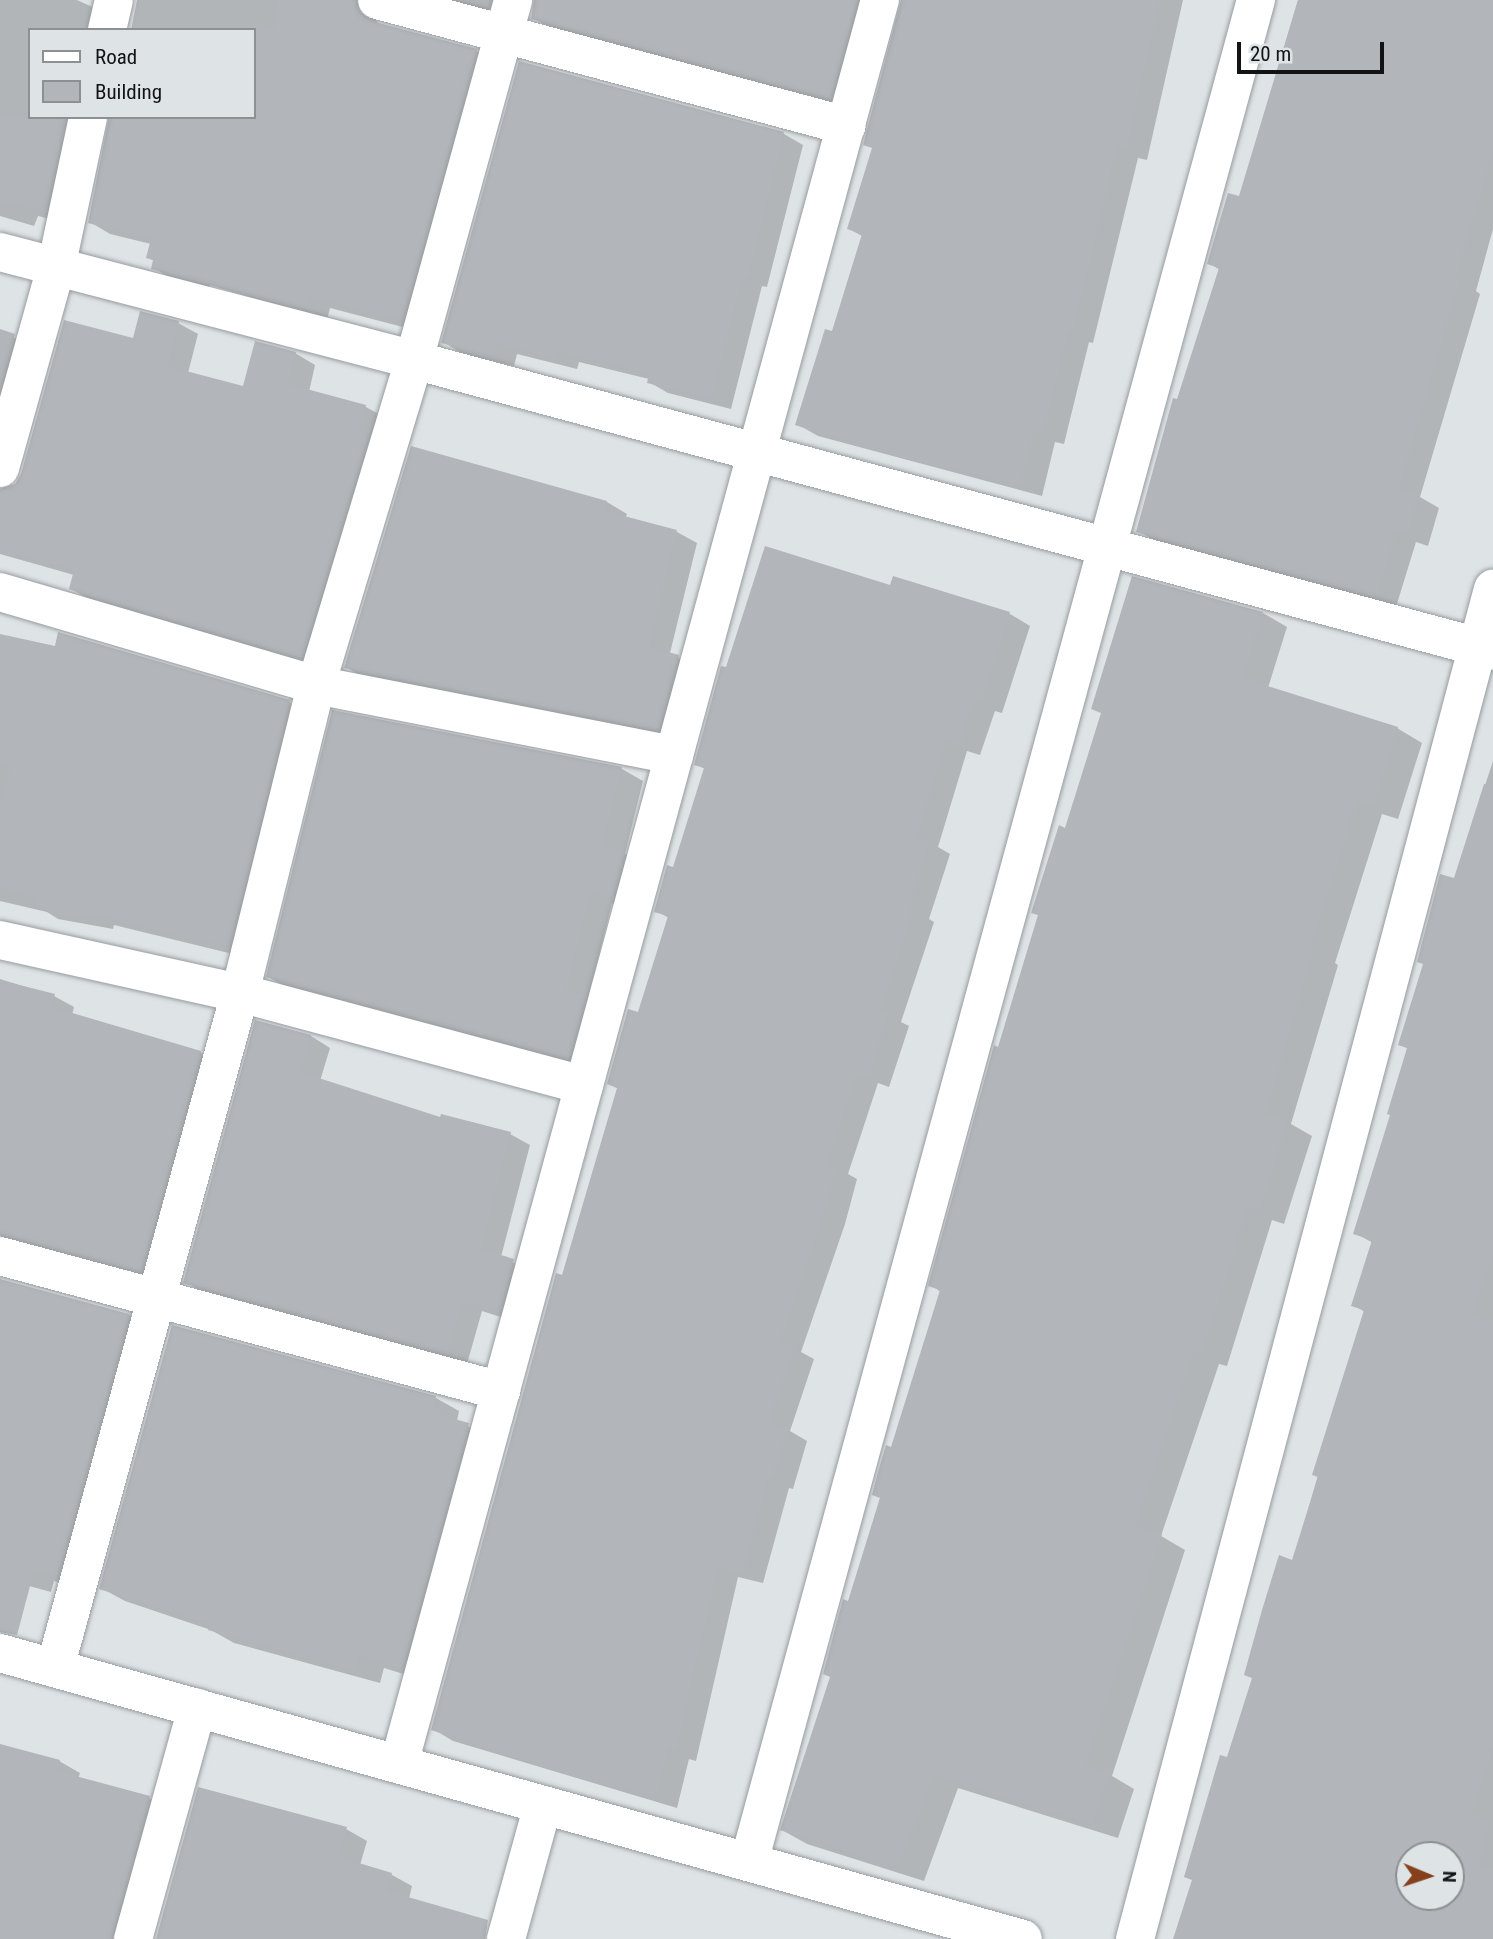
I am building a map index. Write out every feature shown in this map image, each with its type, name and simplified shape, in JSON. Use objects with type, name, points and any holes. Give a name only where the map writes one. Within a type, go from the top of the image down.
[{"type":"street","points":[[107,28],[114,0]]},
{"type":"street","points":[[377,0],[509,17],[846,126]]},
{"type":"street","points":[[399,1764],[880,0]]},
{"type":"street","points":[[749,1862],[1256,0]]},
{"type":"street","points":[[55,1668],[240,993],[316,685],[414,360],[509,17]]},
{"type":"street","points":[[0,468],[56,268],[88,119]]},
{"type":"street","points":[[0,252],[414,360],[1485,649]]},
{"type":"street","points":[[1135,1939],[1485,649],[1493,589]]},
{"type":"street","points":[[0,592],[316,685],[674,755]]},
{"type":"street","points":[[0,940],[240,993],[584,1085]]},
{"type":"street","points":[[0,1256],[501,1391]]},
{"type":"street","points":[[0,1653],[1023,1939]]},
{"type":"street","points":[[133,1939],[197,1708]]},
{"type":"street","points":[[506,1939],[543,1805]]},
{"type":"building","points":[[278,0],[356,0],[361,15],[371,21],[477,49],[402,321],[310,297],[307,309],[190,275],[189,279],[151,269],[153,260],[146,258],[151,239],[88,223],[109,119],[256,119],[254,22],[274,28]]},
{"type":"building","points":[[534,0],[857,0],[830,99],[531,19]]},
{"type":"building","points":[[901,0],[1160,0],[1126,150],[1117,147],[1073,332],[1068,331],[1044,434],[1034,432],[1021,485],[905,459],[795,425],[825,329],[832,331],[862,234],[847,229],[872,148],[863,145]]},
{"type":"building","points":[[1298,0],[1493,0],[1493,153],[1455,279],[1460,280],[1399,488],[1419,495],[1407,535],[1396,532],[1376,597],[1136,532],[1173,398],[1177,399],[1219,268],[1207,264],[1228,193],[1239,196]]},
{"type":"building","points":[[519,61],[784,132],[748,277],[743,276],[712,399],[647,383],[649,374],[559,352],[557,359],[497,344],[494,356],[441,343]]},
{"type":"building","points":[[0,117],[66,119],[45,212],[0,201]]},
{"type":"building","points":[[140,311],[179,321],[167,366],[243,386],[255,341],[296,352],[288,384],[366,405],[359,433],[368,435],[301,658],[69,589],[74,570],[0,552],[0,489],[15,484],[21,474],[64,320],[133,338]]},
{"type":"building","points":[[0,329],[15,334],[0,387]]},
{"type":"building","points":[[411,446],[607,501],[605,511],[677,530],[649,647],[679,655],[658,730],[344,668]]},
{"type":"building","points":[[765,546],[890,585],[893,576],[1010,612],[982,703],[974,701],[960,745],[947,741],[917,837],[930,841],[909,907],[914,908],[881,1010],[889,1013],[869,1077],[857,1073],[828,1163],[837,1166],[825,1212],[780,1342],[795,1346],[769,1422],[788,1428],[772,1479],[768,1477],[743,1573],[718,1567],[676,1750],[668,1748],[657,1797],[575,1777],[431,1730],[556,1273],[562,1275],[617,1088],[607,1084],[628,1009],[638,1012],[668,916],[654,912],[667,865],[673,867],[704,768],[694,765],[721,666],[726,667]]},
{"type":"building","points":[[1132,576],[1263,612],[1242,678],[1398,727],[1373,806],[1357,801],[1311,948],[1314,949],[1266,1113],[1288,1120],[1260,1211],[1248,1208],[1202,1353],[1194,1351],[1136,1526],[1162,1534],[1086,1766],[1110,1774],[1093,1825],[933,1775],[899,1868],[780,1830],[830,1677],[823,1674],[843,1599],[848,1601],[880,1498],[872,1495],[886,1445],[891,1447],[940,1290],[928,1286],[994,1045],[998,1047],[1038,915],[1031,913],[1059,825],[1065,828],[1101,713],[1091,709]]},
{"type":"building","points":[[58,632],[290,700],[229,947],[94,915],[93,919],[36,908],[38,898],[0,888],[0,805],[10,768],[0,765],[0,634],[55,646]]},
{"type":"building","points":[[332,710],[622,767],[602,845],[625,852],[612,898],[591,892],[566,989],[586,995],[569,1058],[266,977]]},
{"type":"building","points":[[1484,784],[1493,785],[1493,1253],[1473,1315],[1493,1321],[1493,1747],[1472,1815],[1491,1821],[1478,1866],[1493,1870],[1493,1939],[1173,1939],[1192,1880],[1184,1877],[1220,1755],[1227,1757],[1252,1678],[1244,1675],[1262,1610],[1279,1555],[1292,1560],[1318,1477],[1312,1475],[1364,1310],[1351,1306],[1372,1240],[1353,1234],[1390,1115],[1387,1114],[1407,1048],[1398,1045],[1423,964],[1417,962],[1440,874],[1454,878]]},
{"type":"building","points":[[0,980],[55,994],[52,1007],[201,1051],[141,1271],[0,1235]]},
{"type":"building","points":[[255,1020],[311,1035],[300,1072],[440,1117],[441,1114],[511,1132],[481,1249],[514,1259],[499,1313],[462,1301],[448,1354],[183,1283]]},
{"type":"building","points":[[0,1279],[129,1314],[57,1577],[34,1571],[17,1635],[0,1632]]},
{"type":"building","points":[[172,1325],[436,1396],[432,1413],[469,1423],[402,1669],[360,1655],[356,1671],[208,1630],[210,1624],[99,1589]]},
{"type":"building","points":[[0,1744],[60,1760],[57,1771],[150,1796],[112,1939],[0,1939]]},
{"type":"building","points":[[198,1787],[347,1827],[339,1857],[392,1873],[387,1891],[488,1920],[485,1939],[156,1939]]}]
